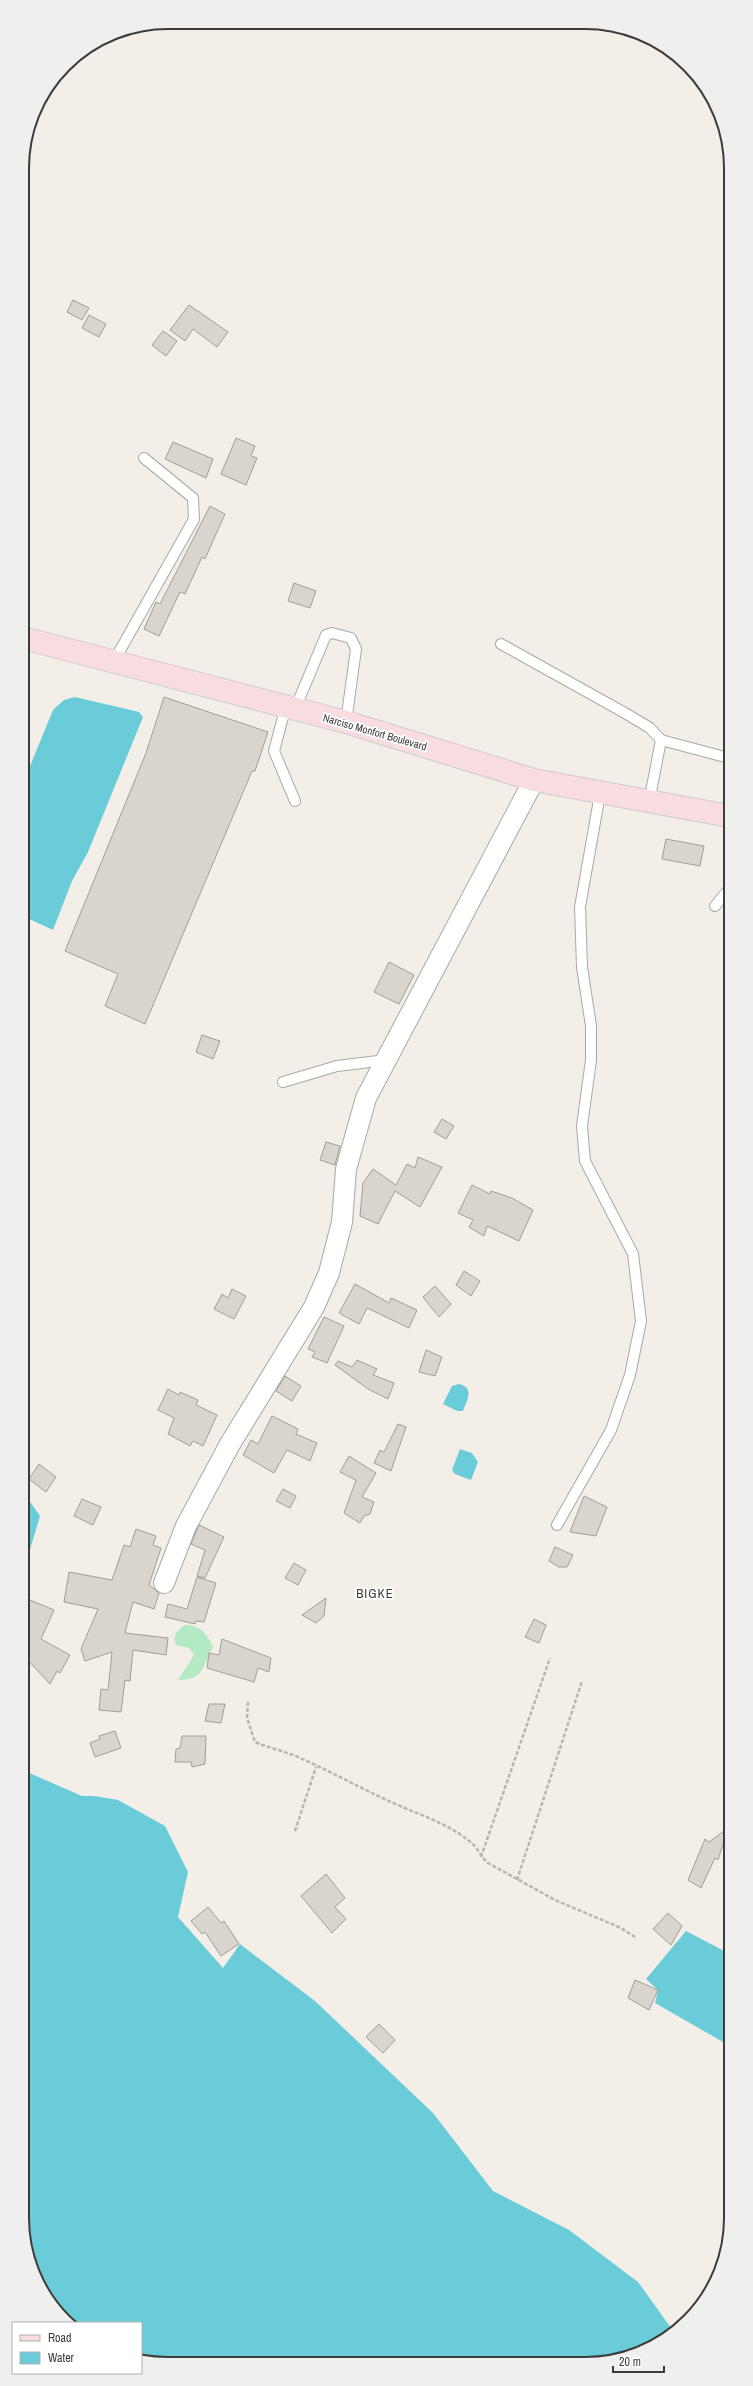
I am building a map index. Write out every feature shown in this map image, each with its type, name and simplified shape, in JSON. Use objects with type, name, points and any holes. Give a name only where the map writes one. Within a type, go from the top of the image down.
[{"type":"main road","name":"Narciso Monfort Boulevard","points":[[29,640],[346,722],[534,780],[600,794],[724,815]]},
{"type":"street","points":[[164,1583],[190,1519],[230,1444],[314,1307],[329,1273],[342,1222],[346,1169],[366,1098],[534,780]]},
{"type":"lane","points":[[114,661],[194,519],[193,498],[144,458]]},
{"type":"lane","points":[[295,801],[274,751],[291,708],[322,641],[326,635],[332,633],[351,638],[356,649],[346,722]]},
{"type":"lane","points":[[501,644],[650,728],[660,740],[724,758]]},
{"type":"lane","points":[[650,802],[660,740]]},
{"type":"lane","points":[[557,1525],[611,1430],[630,1376],[641,1321],[633,1254],[585,1161],[582,1126],[591,1060],[591,1026],[582,967],[580,907],[600,794]]},
{"type":"lane","points":[[715,906],[724,895]]},
{"type":"lane","points":[[283,1082],[337,1066],[386,1060]]},
{"type":"path","points":[[481,1857],[550,1658]]},
{"type":"path","points":[[517,1880],[582,1681]]},
{"type":"path","points":[[248,1702],[247,1718],[255,1742],[269,1749],[297,1756],[316,1767],[449,1828],[476,1847],[481,1857],[517,1880],[635,1937]]},
{"type":"path","points":[[295,1830],[316,1767]]},
{"type":"green space","points":[[184,1625],[199,1628],[208,1638],[213,1647],[202,1671],[198,1675],[193,1678],[178,1680],[194,1655],[189,1648],[176,1645],[174,1640],[176,1633]]},
{"type":"water","points":[[75,697],[139,712],[143,717],[88,852],[72,881],[53,930],[29,919],[29,768],[53,710],[64,700]]},
{"type":"water","points":[[459,1384],[467,1388],[468,1391],[468,1399],[463,1411],[457,1411],[443,1404],[452,1386]]},
{"type":"water","points":[[460,1449],[472,1453],[478,1462],[471,1480],[455,1474],[452,1470]]},
{"type":"water","points":[[29,1500],[40,1516],[29,1553]]},
{"type":"water","points":[[29,1773],[82,1796],[94,1796],[118,1800],[165,1826],[188,1872],[178,1917],[223,1968],[240,1944],[315,2001],[433,2113],[493,2191],[569,2230],[638,2282],[671,2327],[646,2343],[630,2350],[594,2357],[159,2357],[142,2354],[142,2322],[76,2322],[58,2303],[48,2288],[36,2263],[30,2236]]},
{"type":"water","points":[[686,1931],[724,1951],[724,2043],[655,2003],[658,1990],[646,1979]]},
{"type":"building","points":[[73,300],[89,308],[82,320],[67,312]]},
{"type":"building","points":[[189,305],[228,332],[217,347],[193,329],[185,341],[170,330]]},
{"type":"building","points":[[89,315],[106,324],[99,337],[82,328]]},
{"type":"building","points":[[163,331],[177,341],[166,356],[152,345]]},
{"type":"building","points":[[236,438],[255,446],[251,456],[257,458],[246,485],[221,474]]},
{"type":"building","points":[[173,442],[213,459],[206,478],[165,459]]},
{"type":"building","points":[[210,506],[225,514],[205,559],[202,557],[185,594],[180,592],[159,636],[144,629],[156,602],[160,604]]},
{"type":"building","points":[[294,583],[316,591],[310,608],[288,601]]},
{"type":"building","points":[[164,697],[268,732],[255,771],[252,771],[145,1024],[105,1006],[118,974],[65,951],[146,753]]},
{"type":"building","points":[[666,839],[704,846],[700,866],[662,859]]},
{"type":"building","points":[[389,962],[414,975],[399,1004],[374,992]]},
{"type":"building","points":[[202,1035],[220,1041],[213,1059],[196,1052]]},
{"type":"building","points":[[442,1119],[454,1126],[446,1139],[434,1132]]},
{"type":"building","points":[[326,1142],[340,1146],[335,1165],[320,1160]]},
{"type":"building","points":[[418,1157],[442,1167],[420,1207],[395,1191],[378,1224],[360,1216],[363,1183],[373,1169],[396,1185],[407,1164],[415,1168]]},
{"type":"building","points":[[472,1185],[490,1194],[491,1191],[512,1198],[533,1210],[519,1241],[487,1226],[484,1236],[469,1227],[473,1220],[458,1213]]},
{"type":"building","points":[[464,1271],[480,1281],[471,1296],[456,1285]]},
{"type":"building","points":[[355,1284],[389,1303],[391,1298],[417,1310],[409,1328],[367,1308],[359,1324],[339,1313]]},
{"type":"building","points":[[435,1286],[451,1304],[439,1317],[423,1297]]},
{"type":"building","points":[[232,1289],[246,1296],[234,1319],[214,1309],[222,1294],[228,1298]]},
{"type":"building","points":[[324,1317],[344,1326],[327,1363],[312,1357],[315,1352],[308,1349]]},
{"type":"building","points":[[426,1350],[442,1357],[435,1376],[419,1372]]},
{"type":"building","points":[[357,1360],[377,1369],[373,1375],[394,1383],[388,1399],[368,1389],[335,1365],[338,1361],[352,1367]]},
{"type":"building","points":[[285,1376],[301,1386],[292,1401],[276,1391]]},
{"type":"building","points":[[168,1389],[179,1395],[180,1392],[198,1400],[196,1405],[217,1415],[203,1446],[193,1441],[190,1446],[168,1434],[174,1418],[158,1410]]},
{"type":"building","points":[[272,1416],[298,1429],[296,1434],[317,1443],[310,1461],[287,1450],[274,1473],[243,1455],[251,1440],[258,1444]]},
{"type":"building","points":[[398,1424],[406,1427],[391,1471],[374,1463],[380,1450],[384,1452]]},
{"type":"building","points":[[349,1456],[376,1473],[362,1497],[374,1502],[370,1514],[364,1516],[360,1523],[344,1513],[356,1480],[340,1472]]},
{"type":"building","points":[[39,1464],[56,1477],[46,1492],[29,1479]]},
{"type":"building","points":[[283,1489],[296,1496],[290,1508],[276,1501]]},
{"type":"building","points":[[584,1496],[607,1507],[596,1536],[570,1532]]},
{"type":"building","points":[[82,1499],[101,1507],[93,1525],[74,1516]]},
{"type":"building","points":[[199,1525],[224,1537],[205,1578],[197,1576],[205,1550],[191,1544]]},
{"type":"building","points":[[136,1529],[156,1536],[153,1545],[161,1548],[149,1585],[159,1593],[154,1609],[133,1602],[125,1633],[168,1638],[166,1655],[133,1650],[130,1681],[125,1680],[121,1712],[99,1710],[101,1689],[108,1690],[112,1652],[85,1661],[81,1649],[98,1609],[64,1602],[69,1572],[112,1580],[124,1545],[130,1547]]},
{"type":"building","points":[[555,1547],[573,1555],[567,1567],[559,1567],[549,1561]]},
{"type":"building","points":[[294,1563],[306,1570],[298,1585],[285,1578]]},
{"type":"building","points":[[197,1577],[216,1583],[204,1622],[196,1621],[195,1624],[165,1617],[168,1604],[187,1609]]},
{"type":"building","points":[[326,1598],[324,1616],[316,1623],[302,1615]]},
{"type":"building","points":[[30,1600],[54,1610],[41,1639],[70,1655],[60,1673],[57,1671],[50,1684],[29,1661]]},
{"type":"building","points":[[534,1619],[546,1625],[539,1643],[525,1637]]},
{"type":"building","points":[[222,1639],[271,1658],[269,1672],[258,1668],[254,1682],[207,1668],[209,1653],[219,1655]]},
{"type":"building","points":[[209,1704],[225,1704],[221,1723],[205,1721]]},
{"type":"building","points":[[115,1731],[121,1748],[95,1757],[90,1743],[100,1739],[99,1736]]},
{"type":"building","points":[[182,1736],[206,1736],[205,1764],[192,1767],[191,1762],[175,1762],[176,1749],[180,1748]]},
{"type":"building","points":[[724,1831],[724,1841],[718,1860],[715,1858],[701,1888],[688,1880],[705,1839],[709,1842]]},
{"type":"building","points":[[326,1874],[345,1898],[335,1907],[346,1919],[332,1933],[301,1896]]},
{"type":"building","points":[[208,1907],[221,1923],[224,1921],[239,1944],[221,1956],[205,1932],[202,1934],[191,1921]]},
{"type":"building","points":[[668,1913],[682,1926],[671,1945],[653,1929]]},
{"type":"building","points":[[635,1980],[658,1990],[649,2010],[628,1998]]},
{"type":"building","points":[[379,2024],[395,2040],[383,2053],[366,2037]]},
{"type":"district","name":"BIGKE","points":[[375,1593]]}]
